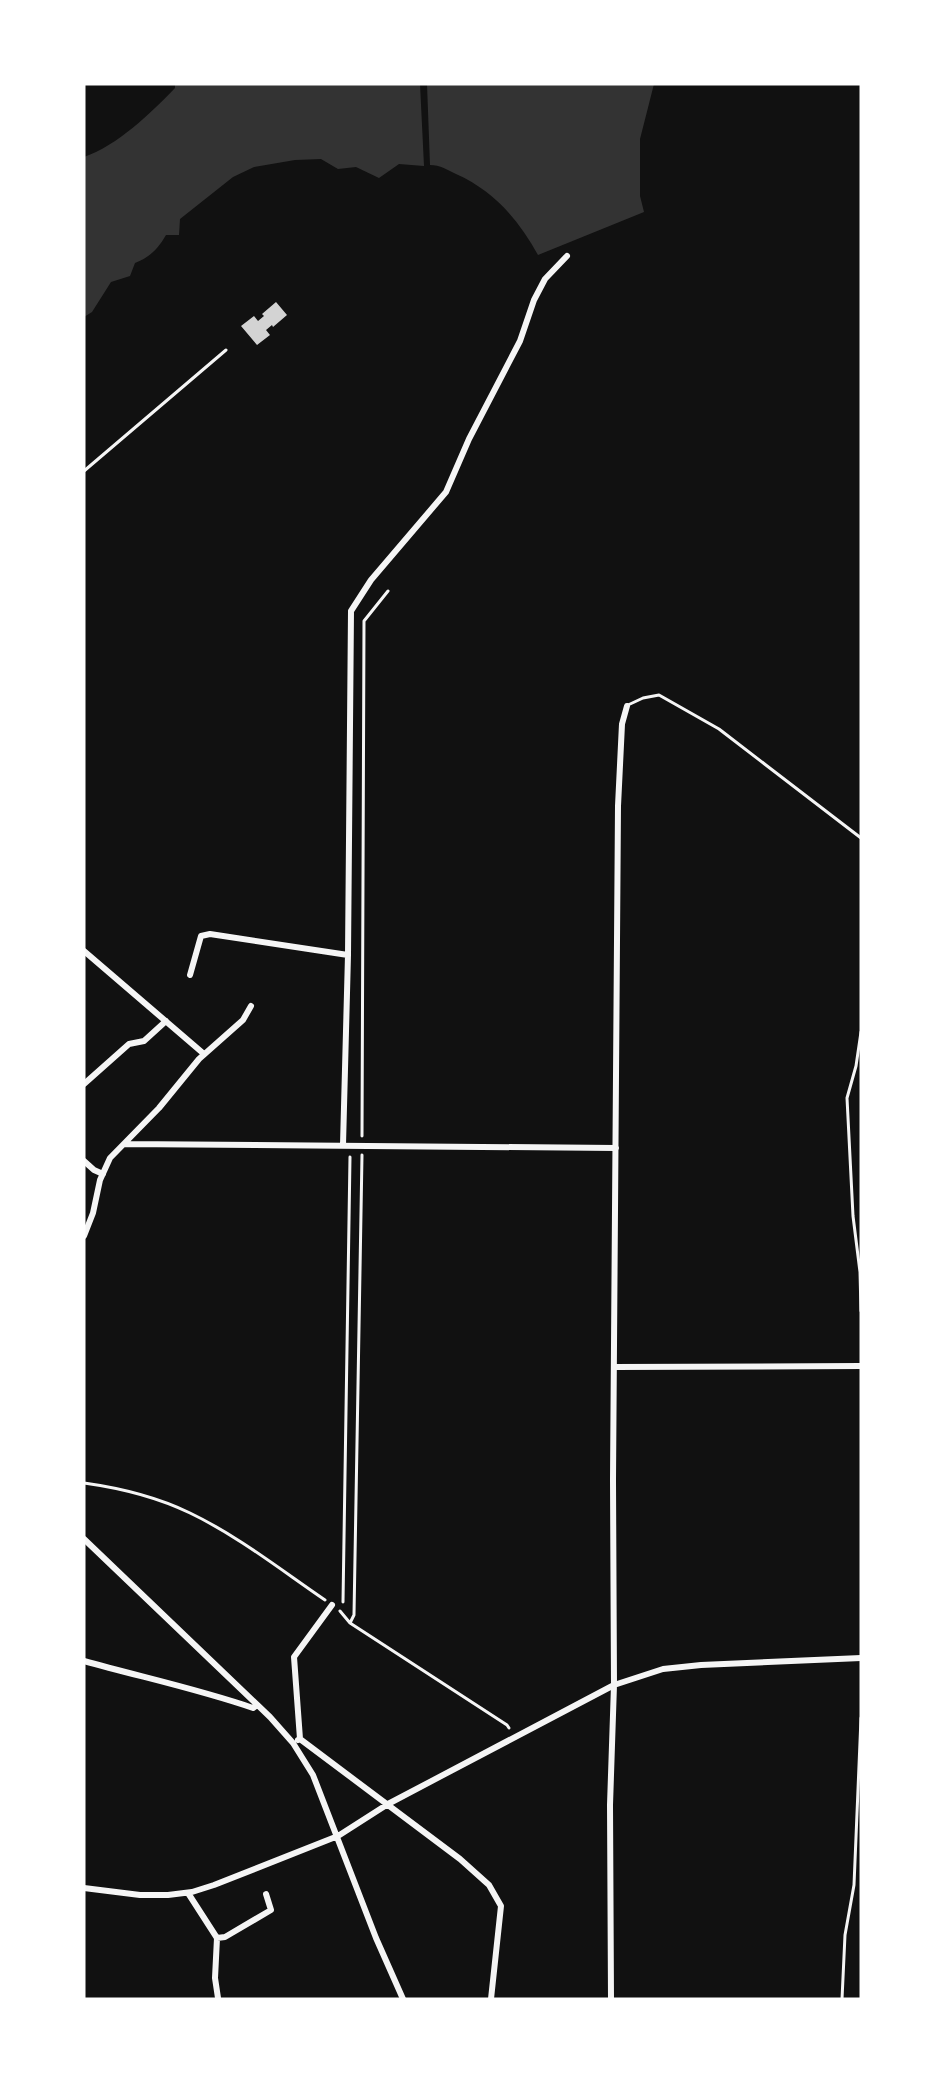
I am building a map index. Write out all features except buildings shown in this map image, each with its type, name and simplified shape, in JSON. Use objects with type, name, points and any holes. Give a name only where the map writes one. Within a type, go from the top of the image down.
[{"type":"street","points":[[354,1145],[348,955],[351,611],[371,580],[446,492],[469,440],[520,341],[544,279],[567,256]]},
{"type":"street","points":[[611,1999],[610,1805],[614,1685],[618,806],[622,724],[627,706]]},
{"type":"street","points":[[190,975],[201,936],[210,934],[348,955]]},
{"type":"street","points":[[84,951],[204,1054]]},
{"type":"street","points":[[84,1236],[110,1158],[159,1108],[204,1054],[243,1020],[251,1006]]},
{"type":"street","points":[[84,1084],[129,1044],[144,1041],[166,1021]]},
{"type":"street","points":[[124,1144],[616,1148]]},
{"type":"street","points":[[84,1161],[103,1174]]},
{"type":"street","points":[[614,1367],[861,1366]]},
{"type":"street","points":[[84,1539],[257,1705],[293,1743],[313,1775],[376,1938],[403,1999]]},
{"type":"street","points":[[332,1605],[294,1657],[300,1739],[460,1859],[489,1885],[501,1906],[491,1999]]},
{"type":"street","points":[[84,1888],[140,1895],[168,1895],[188,1893],[214,1885],[338,1836],[388,1804],[614,1685],[663,1669],[701,1665],[861,1658]]},
{"type":"street","points":[[84,1662],[191,1688],[254,1708],[257,1705]]},
{"type":"street","points":[[293,1743],[300,1739]]},
{"type":"street","points":[[188,1893],[217,1938],[214,1978],[218,1998]]},
{"type":"street","points":[[217,1938],[225,1937],[271,1910],[266,1894]]},
{"type":"lane","points":[[627,706],[643,698],[659,694],[718,729],[861,838]]},
{"type":"path","points":[[84,471],[226,350]]},
{"type":"path","points":[[388,591],[364,621],[344,1601],[338,1609],[350,1623],[507,1725],[514,1737]]},
{"type":"path","points":[[861,1032],[856,1066],[847,1098],[861,1311]]},
{"type":"path","points":[[350,1623],[354,1615],[354,1145]]},
{"type":"path","points":[[84,1483],[143,1496],[189,1512],[247,1546],[332,1605]]},
{"type":"path","points":[[842,1999],[845,1935],[854,1885],[861,1718]]},
{"type":"shaded area","points":[[175,84],[420,84],[424,166],[399,164],[379,178],[356,167],[338,169],[321,159],[295,160],[254,167],[233,177],[180,219],[179,235],[166,235],[153,252],[135,263],[130,276],[111,282],[92,312],[84,317],[84,157],[109,145],[133,128],[175,88]]},
{"type":"shaded area","points":[[427,84],[654,84],[640,139],[640,196],[644,212],[538,255],[504,207],[470,181],[444,168],[430,165]]}]
